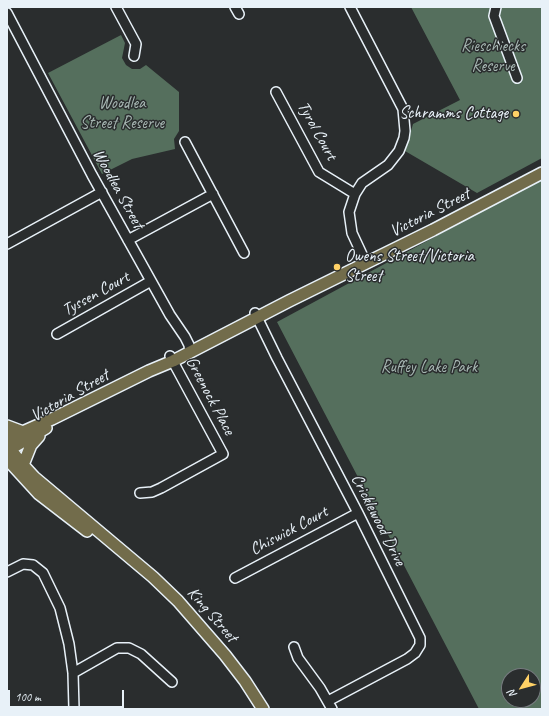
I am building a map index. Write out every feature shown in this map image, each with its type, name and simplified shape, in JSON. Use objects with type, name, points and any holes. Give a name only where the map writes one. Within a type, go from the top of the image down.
[{"type":"main road","name":"Victoria Street","points":[[8,448],[42,431],[188,348],[289,301],[466,214],[542,174]]},
{"type":"main road","name":"Victoria Street","points":[[8,448],[23,432],[128,382]]},
{"type":"main road","points":[[7,426],[23,432]]},
{"type":"main road","points":[[23,465],[32,442],[42,431]]},
{"type":"main road","name":"King Street","points":[[8,448],[23,465],[55,495],[153,577],[189,612],[236,669],[263,709]]},
{"type":"main road","name":"King Street","points":[[8,448],[45,499],[88,533],[123,553]]},
{"type":"street","points":[[116,7],[136,44],[134,56]]},
{"type":"street","points":[[350,7],[403,109],[406,131],[399,151],[388,165],[362,182],[355,194],[349,212],[352,233],[366,263]]},
{"type":"street","points":[[496,7],[494,16],[517,78]]},
{"type":"street","name":"Woodlea Street","points":[[7,13],[102,192],[170,314],[180,339],[188,348]]},
{"type":"street","name":"Tyrol Court","points":[[276,92],[319,172],[355,194]]},
{"type":"street","points":[[185,142],[244,253]]},
{"type":"street","points":[[7,244],[102,192]]},
{"type":"street","points":[[128,240],[213,194]]},
{"type":"street","name":"Tyssen Court","points":[[57,334],[151,281]]},
{"type":"street","name":"Cricklewood Drive","points":[[256,316],[358,513],[420,638],[420,645],[415,653],[407,659],[330,705]]},
{"type":"street","name":"Greenock Place","points":[[140,493],[152,492],[161,488],[223,454],[172,358]]},
{"type":"street","name":"Chiswick Court","points":[[236,578],[358,513]]},
{"type":"street","points":[[7,572],[23,564],[33,565],[43,573],[60,608],[69,644],[73,673],[74,709]]},
{"type":"street","points":[[294,646],[298,658],[330,705]]},
{"type":"street","points":[[73,673],[117,648],[129,648],[141,654],[172,682]]},
{"type":"green space","name":"Rieschiecks Reserve","points":[[411,7],[542,7],[542,158],[477,193],[405,151],[413,124],[460,100]]},
{"type":"green space","name":"Woodlea Street Reserve","points":[[121,35],[125,43],[122,58],[126,65],[132,69],[140,69],[146,65],[179,92],[179,131],[174,139],[175,149],[132,159],[102,174],[48,73]]},
{"type":"green space","name":"Ruffey Lake Park","points":[[542,179],[542,709],[479,709],[277,322]]},
{"type":"place","name":"Schramms Cottage","points":[[516,114]]},
{"type":"place","name":"Owens Street/Victoria Street","points":[[337,267]]}]
